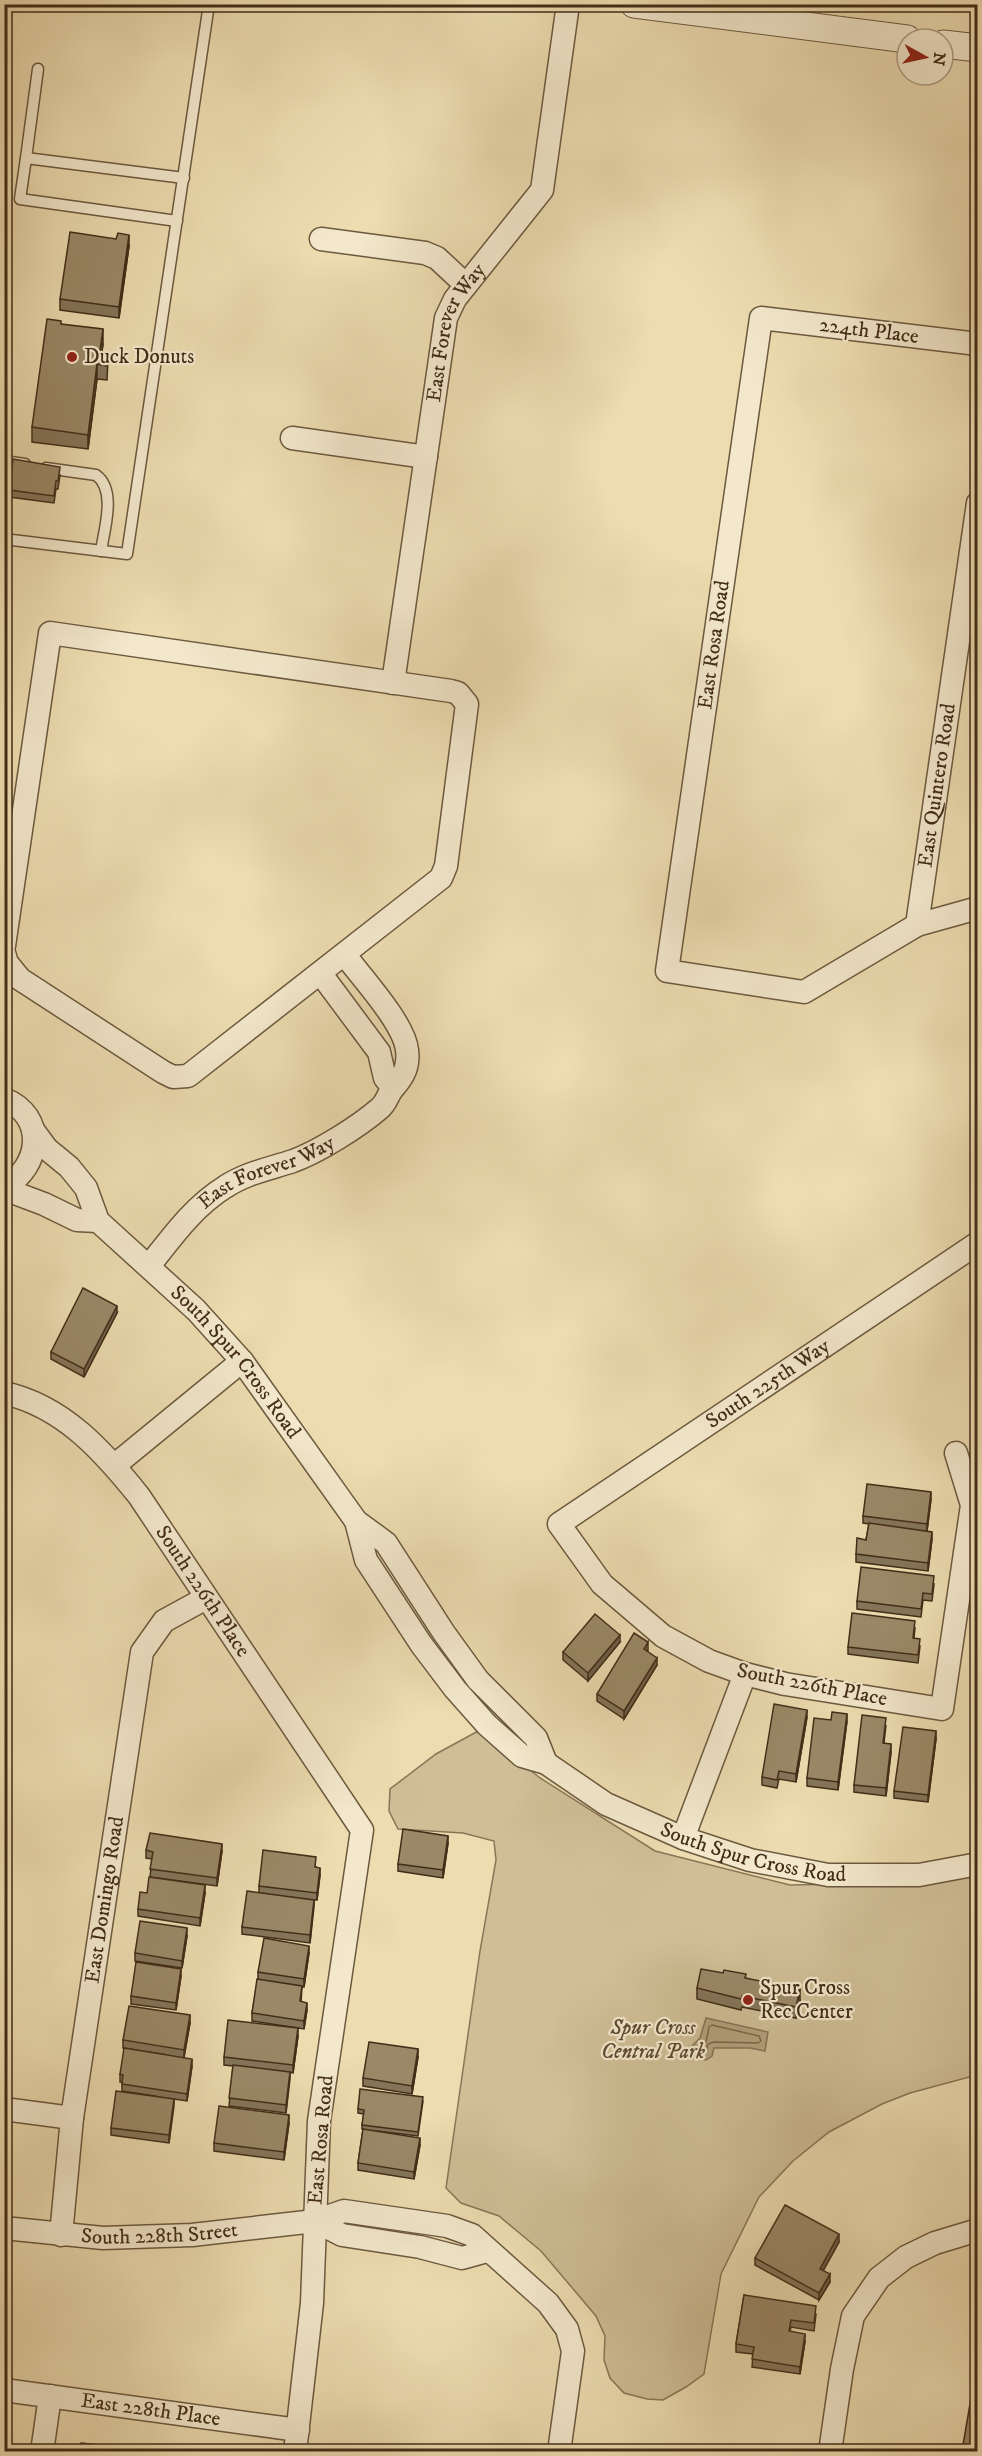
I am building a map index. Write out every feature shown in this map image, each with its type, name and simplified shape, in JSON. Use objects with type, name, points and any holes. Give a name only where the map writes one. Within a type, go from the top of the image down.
[{"type":"street","name":"East Forever Way","points":[[393,683],[446,318],[455,299],[542,190],[568,4]]},
{"type":"street","points":[[634,4],[895,37]]},
{"type":"street","points":[[955,45],[978,48]]},
{"type":"street","points":[[321,239],[425,253],[437,258],[466,285]]},
{"type":"street","name":"224th Place","points":[[760,318],[978,344]]},
{"type":"street","name":"East Rosa Road","points":[[760,318],[667,971],[804,992],[917,925]]},
{"type":"street","points":[[292,438],[426,457]]},
{"type":"street","name":"East Quintero Road","points":[[917,925],[974,555],[978,503]]},
{"type":"street","points":[[4,946],[50,633],[451,691],[467,704],[444,873],[437,883],[188,1076],[180,1078],[163,1072],[20,979],[11,972],[4,953]]},
{"type":"street","points":[[917,925],[978,908]]},
{"type":"street","name":"East Forever Way","points":[[149,1266],[181,1225],[206,1200],[241,1178],[293,1161],[324,1146],[379,1109],[399,1083],[407,1065],[404,1036],[345,955]]},
{"type":"street","points":[[321,974],[380,1052],[385,1078],[393,1088]]},
{"type":"street","name":"South Spur Cross Road","points":[[4,1099],[19,1108],[47,1149],[69,1167],[86,1188],[98,1221],[196,1310],[242,1361],[356,1521],[366,1560],[421,1644],[455,1689],[488,1725],[522,1756],[546,1763],[606,1804],[683,1838],[750,1860],[828,1875],[919,1875],[978,1864]]},
{"type":"street","points":[[4,1188],[26,1171],[32,1158],[33,1130]]},
{"type":"street","points":[[4,1188],[77,1220],[98,1221]]},
{"type":"street","name":"South 225th Way","points":[[559,1524],[978,1243]]},
{"type":"street","points":[[115,1466],[242,1361]]},
{"type":"street","name":"South 226th Place","points":[[4,1393],[21,1397],[61,1417],[84,1435],[115,1466],[139,1496],[362,1830]]},
{"type":"street","points":[[956,1453],[972,1505],[970,1581]]},
{"type":"street","name":"South 226th Place","points":[[559,1524],[602,1584],[663,1636],[709,1661],[745,1674],[785,1684],[942,1709],[970,1581]]},
{"type":"street","name":"East Domingo Road","points":[[61,2235],[72,2118],[141,1652],[164,1621],[206,1598]]},
{"type":"street","points":[[683,1838],[745,1674]]},
{"type":"street","name":"East Rosa Road","points":[[297,2441],[312,2303],[319,2121],[362,1830]]},
{"type":"street","points":[[4,2109],[72,2118]]},
{"type":"street","name":"South 228th Street","points":[[4,2228],[103,2238],[192,2235],[315,2222],[344,2211],[447,2226],[472,2235],[548,2303],[567,2329],[573,2351],[559,2451]]},
{"type":"street","points":[[315,2222],[342,2235],[420,2247],[462,2258],[487,2250]]},
{"type":"street","points":[[420,2247],[424,2222]]},
{"type":"street","points":[[830,2451],[842,2369],[853,2316],[859,2307],[879,2278],[906,2256],[935,2243],[978,2230]]},
{"type":"street","name":"East 228th Place","points":[[4,2390],[50,2396],[297,2441]]},
{"type":"street","points":[[42,2451],[50,2396]]},
{"type":"lane","points":[[4,539],[127,555],[209,4]]},
{"type":"lane","points":[[38,69],[20,199],[177,221]]},
{"type":"lane","points":[[26,158],[184,178]]},
{"type":"lane","points":[[4,461],[96,475],[103,480],[108,497],[101,551]]},
{"type":"green space","name":"Spur Cross Central Park","points":[[480,1730],[540,1778],[655,1851],[790,1885],[898,1883],[977,1873],[977,2075],[910,2093],[882,2104],[829,2132],[793,2161],[759,2197],[721,2274],[704,2374],[663,2400],[647,2399],[624,2393],[610,2378],[604,2360],[605,2336],[596,2316],[541,2251],[499,2216],[461,2203],[446,2188],[480,1951],[496,1860],[494,1841],[463,1833],[398,1829],[389,1811],[390,1789],[436,1754]]},
{"type":"water","points":[[706,2018],[768,2032],[765,2051],[750,2048],[714,2048],[712,2056],[706,2060],[694,2058],[691,2047],[700,2038]]},
{"type":"building","points":[[70,232],[116,239],[118,233],[129,235],[119,307],[60,299]]},
{"type":"building","points":[[47,319],[61,321],[61,324],[103,329],[99,358],[108,359],[107,366],[97,364],[88,435],[32,427]]},
{"type":"building","points":[[13,459],[60,467],[54,496],[9,490]]},
{"type":"building","points":[[83,1288],[117,1306],[84,1369],[51,1352]]},
{"type":"building","points":[[867,1484],[931,1492],[927,1524],[863,1516]]},
{"type":"building","points":[[869,1523],[932,1532],[928,1563],[856,1554],[857,1538],[866,1540]]},
{"type":"building","points":[[861,1567],[934,1576],[932,1594],[923,1593],[921,1609],[857,1601]]},
{"type":"building","points":[[852,1613],[915,1621],[913,1638],[920,1639],[918,1655],[848,1647]]},
{"type":"building","points":[[595,1614],[620,1635],[588,1673],[563,1652]]},
{"type":"building","points":[[634,1633],[648,1642],[644,1649],[657,1658],[624,1711],[597,1694]]},
{"type":"building","points":[[774,1704],[807,1710],[796,1774],[779,1771],[777,1780],[762,1777]]},
{"type":"building","points":[[832,1712],[847,1714],[838,1782],[807,1778],[814,1718],[831,1720]]},
{"type":"building","points":[[862,1715],[886,1718],[883,1743],[891,1744],[886,1788],[854,1785]]},
{"type":"building","points":[[903,1727],[936,1731],[928,1795],[894,1791]]},
{"type":"building","points":[[403,1829],[448,1836],[443,1870],[398,1864]]},
{"type":"building","points":[[150,1833],[222,1844],[217,1878],[150,1869],[153,1852],[146,1850]]},
{"type":"building","points":[[263,1850],[316,1857],[315,1867],[320,1868],[317,1893],[259,1886]]},
{"type":"building","points":[[149,1877],[205,1885],[200,1918],[138,1909],[140,1892],[147,1893]]},
{"type":"building","points":[[247,1891],[314,1900],[310,1935],[242,1927]]},
{"type":"building","points":[[140,1921],[187,1928],[182,1961],[135,1953]]},
{"type":"building","points":[[264,1938],[309,1946],[304,1979],[258,1972]]},
{"type":"building","points":[[136,1962],[181,1969],[176,2003],[131,1996]]},
{"type":"building","points":[[701,1969],[746,1974],[745,1978],[800,1989],[796,2007],[742,1996],[741,1999],[697,1988]]},
{"type":"building","points":[[257,1979],[302,1986],[300,2001],[307,2003],[304,2021],[252,2013]]},
{"type":"building","points":[[129,2006],[190,2015],[184,2050],[123,2040]]},
{"type":"building","points":[[228,2020],[298,2028],[293,2065],[224,2057]]},
{"type":"building","points":[[369,2042],[418,2049],[412,2086],[363,2078]]},
{"type":"building","points":[[124,2048],[192,2059],[187,2094],[122,2084],[123,2075],[120,2074]]},
{"type":"building","points":[[233,2065],[290,2072],[286,2105],[229,2098]]},
{"type":"building","points":[[360,2089],[423,2097],[418,2132],[362,2125],[364,2110],[358,2109]]},
{"type":"building","points":[[116,2091],[174,2099],[169,2135],[111,2128]]},
{"type":"building","points":[[219,2106],[289,2115],[284,2152],[214,2143]]},
{"type":"building","points":[[363,2129],[420,2138],[414,2172],[358,2163]]},
{"type":"building","points":[[785,2205],[839,2234],[820,2269],[830,2274],[819,2293],[755,2258]]},
{"type":"building","points":[[744,2295],[816,2306],[814,2323],[791,2320],[789,2331],[805,2334],[800,2367],[752,2359],[754,2347],[736,2344]]},
{"type":"building","points":[[972,2392],[978,2393],[978,2451],[962,2451]]},
{"type":"building","points":[[81,2443],[143,2450],[143,2451],[79,2451]]},
{"type":"place","name":"Duck Donuts","points":[[72,357]]},
{"type":"place","name":"Spur Cross Rec Center","points":[[748,2000]]}]
